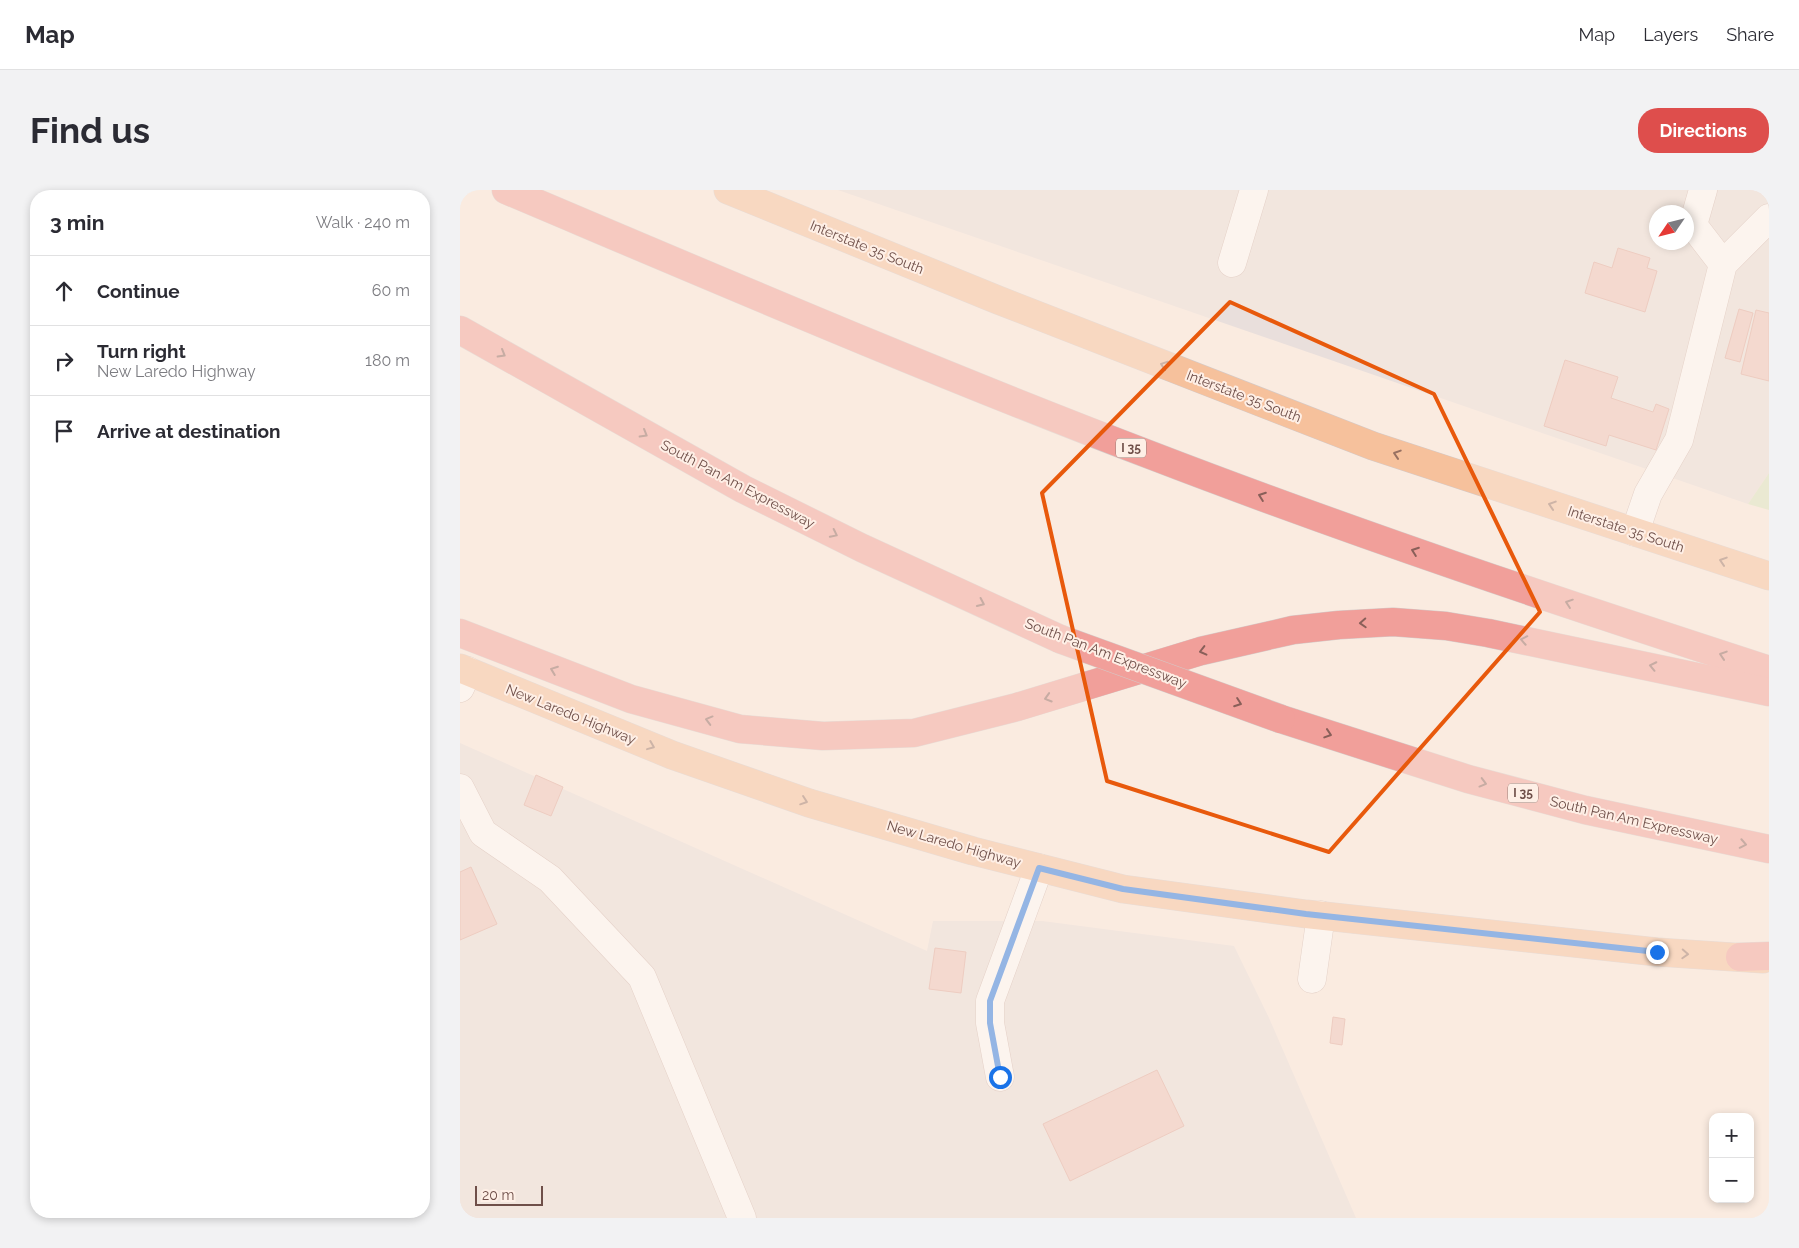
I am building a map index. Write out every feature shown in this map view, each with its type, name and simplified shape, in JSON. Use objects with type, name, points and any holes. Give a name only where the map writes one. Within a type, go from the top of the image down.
[{"type":"highway","name":"I 35","points":[[506,190],[934,369],[1153,456],[1420,553],[1769,670]]},
{"type":"highway","name":"South Pan Am Expressway","points":[[460,330],[742,489],[862,548],[1060,639],[1281,719],[1468,779],[1585,810],[1769,849]]},
{"type":"highway","points":[[460,633],[631,699],[740,729],[823,736],[914,733],[1017,708],[1201,651],[1293,630],[1384,622],[1446,626],[1471,630],[1581,651],[1769,692]]},
{"type":"highway","points":[[1740,957],[1769,956]]},
{"type":"main road","name":"Interstate 35 South","points":[[728,190],[998,300],[1373,446],[1769,576]]},
{"type":"main road","name":"New Laredo Highway","points":[[463,675],[672,755],[809,803],[973,851],[1123,889],[1322,915],[1657,952],[1740,957]]},
{"type":"main road","points":[[1740,957],[1769,960]]},
{"type":"lane","points":[[1232,263],[1254,190]]},
{"type":"lane","points":[[1703,190],[1693,225],[1723,264]]},
{"type":"lane","points":[[1635,532],[1648,494],[1679,440],[1723,264],[1769,218]]},
{"type":"lane","points":[[460,788],[483,833],[550,879],[642,977],[742,1218]]},
{"type":"lane","points":[[1000,1077],[990,1023],[990,1001],[1039,868]]},
{"type":"lane","points":[[1312,979],[1322,915]]},
{"type":"highlighted area","points":[[1230,302],[1434,394],[1540,612],[1329,852],[1107,781],[1042,493]]},
{"type":"shaded area","points":[[838,190],[1769,190],[1769,473],[1748,504]]},
{"type":"shaded area","points":[[460,743],[927,951],[933,921],[1042,921],[1234,946],[1269,1018],[1356,1218],[460,1218]]},
{"type":"green space","points":[[1769,473],[1769,510],[1748,504]]},
{"type":"building","points":[[1618,248],[1650,258],[1647,268],[1657,271],[1645,312],[1585,293],[1594,262],[1612,268]]},
{"type":"building","points":[[1739,309],[1753,313],[1740,362],[1725,358]]},
{"type":"building","points":[[1756,310],[1769,313],[1769,381],[1741,374]]},
{"type":"building","points":[[1565,360],[1618,377],[1611,398],[1653,412],[1656,404],[1669,409],[1656,450],[1609,435],[1606,446],[1544,426]]},
{"type":"building","points":[[536,775],[563,787],[551,816],[524,805]]},
{"type":"building","points":[[471,867],[497,924],[460,940],[460,872]]},
{"type":"building","points":[[935,948],[966,952],[961,993],[929,989]]},
{"type":"building","points":[[1333,1017],[1345,1019],[1342,1045],[1330,1043]]},
{"type":"building","points":[[1157,1070],[1184,1126],[1070,1181],[1043,1124]]},
{"type":"route","points":[[1000,1077],[990,1023],[990,1001],[1001,966],[1039,868],[1123,889],[1306,914],[1657,952]]}]
